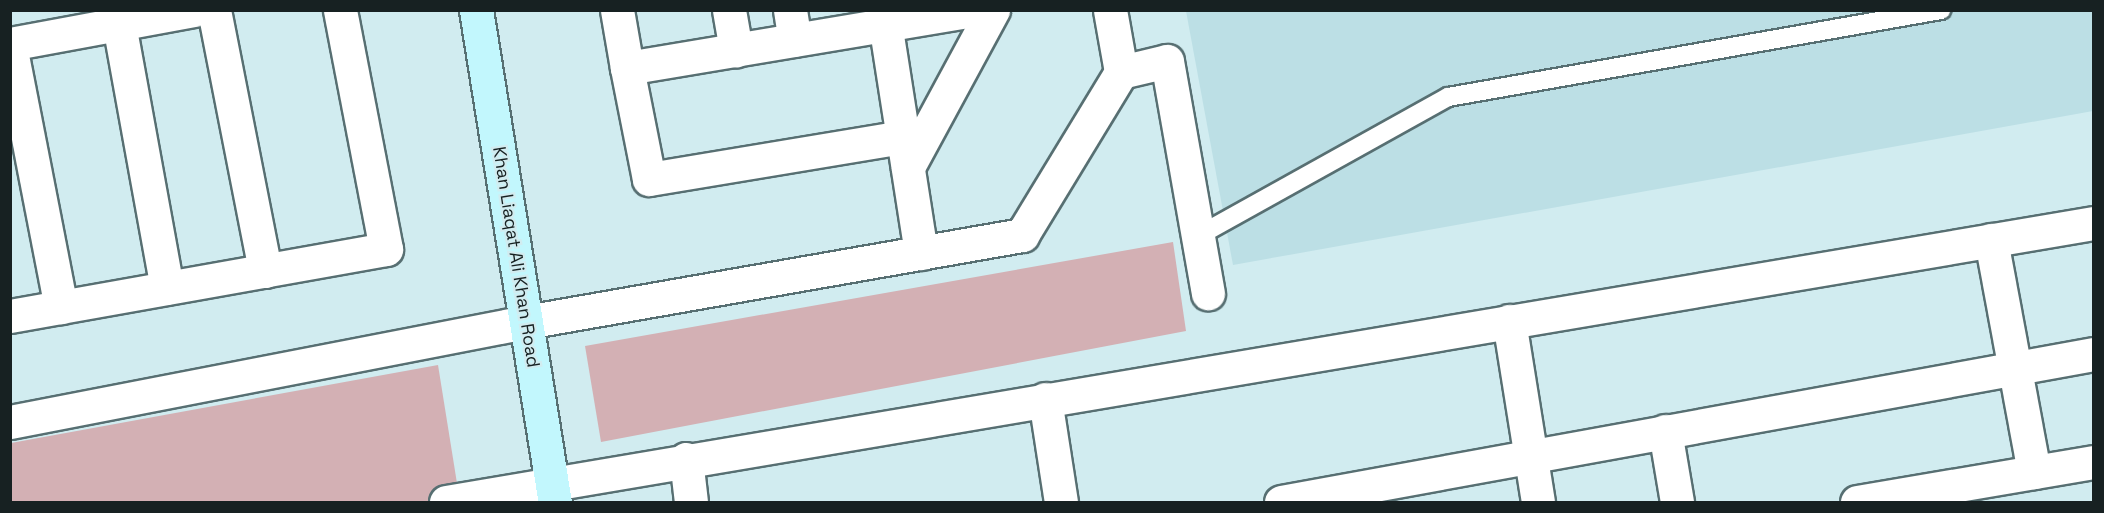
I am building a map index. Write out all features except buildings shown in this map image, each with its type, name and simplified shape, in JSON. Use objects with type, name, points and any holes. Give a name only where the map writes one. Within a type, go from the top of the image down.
[{"type":"street","points":[[10,316],[386,249],[340,10]]},
{"type":"street","name":"Khan Liaqat Ali Khan Road","points":[[476,10],[553,492]]},
{"type":"street","points":[[617,10],[649,179],[906,152]]},
{"type":"street","points":[[729,10],[736,50]]},
{"type":"street","points":[[627,68],[736,50],[792,25],[975,10]]},
{"type":"street","points":[[906,152],[993,10]]},
{"type":"street","points":[[10,422],[526,322],[1022,235],[1121,72],[1110,10]]},
{"type":"street","points":[[61,307],[10,45],[73,21],[120,24],[195,11],[265,271]]},
{"type":"street","points":[[885,18],[921,253]]},
{"type":"street","points":[[120,24],[167,288]]},
{"type":"street","points":[[1121,72],[1167,61],[1208,293]]},
{"type":"street","points":[[446,502],[553,492],[686,459],[2094,223]]},
{"type":"street","points":[[1991,240],[2034,472]]},
{"type":"street","points":[[1509,321],[1538,502]]},
{"type":"street","points":[[1281,502],[1410,491],[1531,456],[2094,354]]},
{"type":"street","points":[[1045,399],[1061,502]]},
{"type":"street","points":[[1665,431],[1677,502]]},
{"type":"street","points":[[686,459],[691,502]]},
{"type":"street","points":[[1857,502],[1937,496],[2034,472],[2094,462]]},
{"type":"lane","points":[[1198,236],[1448,97],[1941,10]]},
{"type":"shaded area","points":[[1186,11],[2093,11],[2093,111],[1233,265]]},
{"type":"shaded area","points":[[1173,242],[1186,331],[601,442],[585,346]]},
{"type":"shaded area","points":[[438,365],[460,502],[11,502],[11,443]]}]
